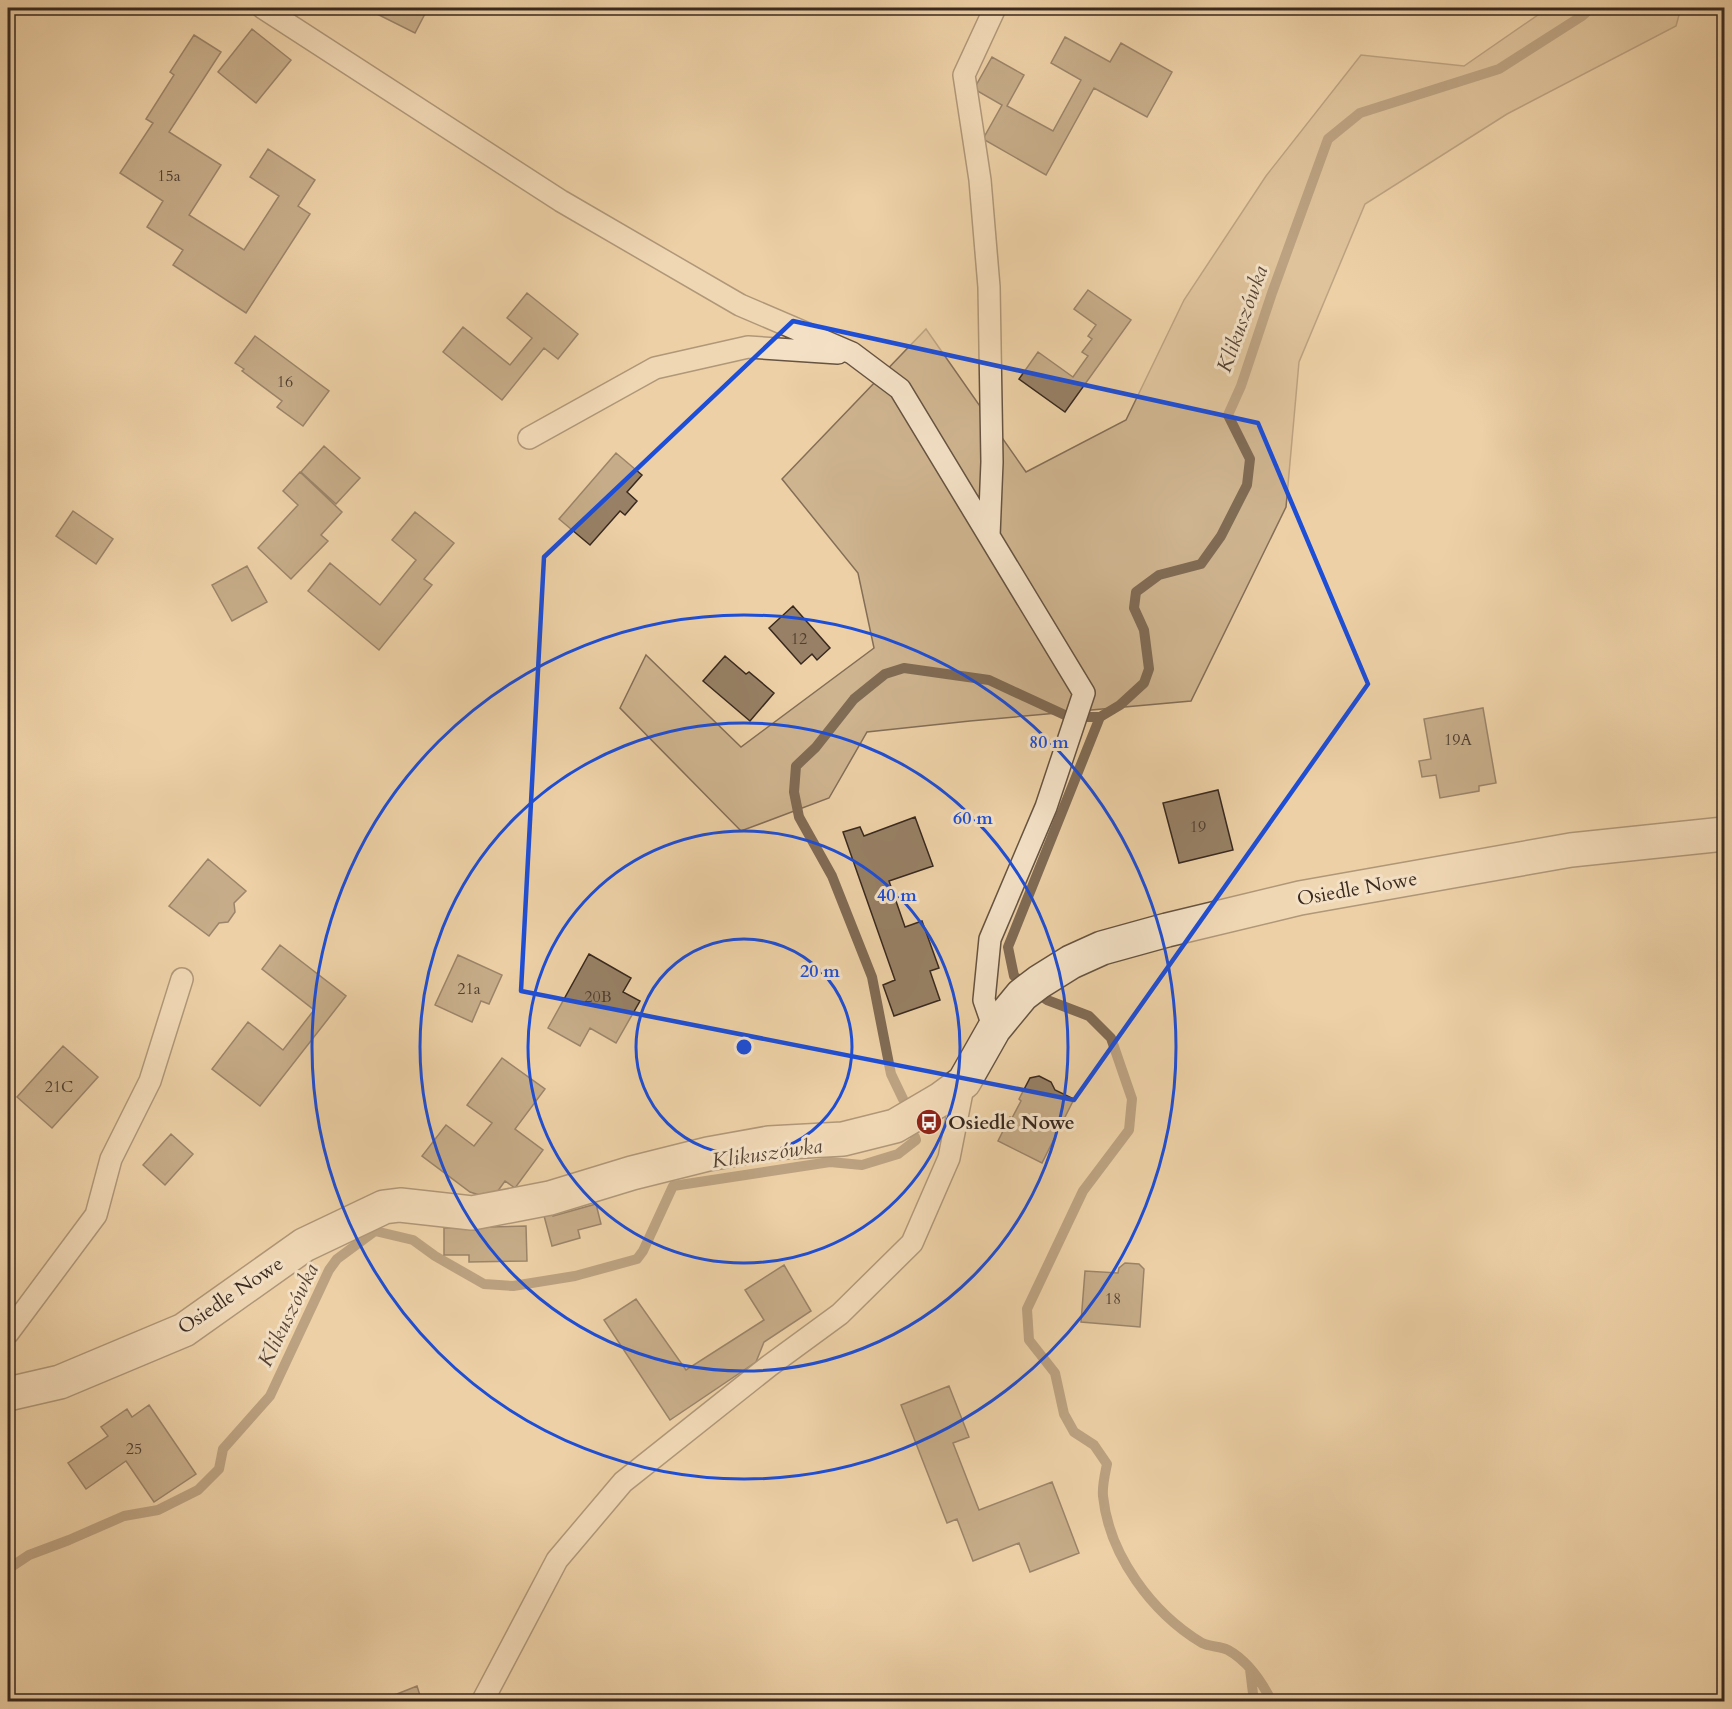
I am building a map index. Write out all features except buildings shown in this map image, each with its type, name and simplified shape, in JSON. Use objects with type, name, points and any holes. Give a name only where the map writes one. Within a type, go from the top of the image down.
[{"type":"street","name":"Osiedle Nowe","points":[[8,1394],[60,1382],[184,1330],[304,1245],[384,1207],[400,1205],[472,1213],[550,1198],[632,1173],[708,1154],[769,1143],[843,1139],[895,1126],[941,1099],[964,1082],[994,1029],[1031,988],[1071,962],[1102,948],[1300,898],[1571,850],[1725,834]]},
{"type":"lane","points":[[263,8],[561,201],[740,305],[852,353],[900,389],[1084,693],[1046,807],[990,939],[984,1000],[994,1029]]},
{"type":"lane","points":[[989,536],[992,462],[989,287],[980,180],[964,75],[995,8]]},
{"type":"lane","points":[[529,438],[655,368],[748,347],[852,353]]},
{"type":"lane","points":[[8,1333],[96,1215],[111,1159],[150,1081],[182,979]]},
{"type":"lane","points":[[482,1701],[557,1560],[623,1482],[769,1366],[840,1314],[912,1243],[949,1158],[964,1082]]},
{"type":"highlighted area","points":[[793,321],[1258,423],[1368,684],[1074,1100],[521,991],[544,557]]},
{"type":"shaded area","points":[[1548,8],[1681,8],[1676,26],[1507,114],[1365,204],[1299,362],[1286,507],[1191,701],[867,732],[829,798],[741,831],[620,708],[646,655],[741,747],[874,648],[858,573],[782,479],[926,329],[1026,472],[1126,420],[1184,300],[1266,176],[1361,55],[1464,66]]},
{"type":"waterway","name":"Klikuszówka","points":[[1087,717],[1100,717],[1120,705],[1144,683],[1149,669],[1144,630],[1134,608],[1136,592],[1159,575],[1201,564],[1221,536],[1247,485],[1250,459],[1228,415],[1241,386],[1328,139],[1360,113],[1499,69],[1591,8]]},
{"type":"waterway","name":"Klikuszówka","points":[[903,1099],[891,1074],[872,977],[832,876],[799,817],[794,792],[796,766],[816,747],[854,699],[885,674],[904,668],[989,680],[1067,716]]},
{"type":"waterway","points":[[1100,717],[1008,947],[1014,976],[1047,1000],[1089,1016],[1111,1038],[1132,1099],[1129,1130],[1083,1191],[1027,1309],[1029,1340],[1055,1373],[1064,1414],[1074,1432],[1094,1445],[1107,1464],[1103,1492],[1107,1518],[1114,1540],[1136,1580],[1166,1616],[1184,1630],[1202,1643],[1228,1650],[1242,1660],[1259,1680],[1272,1702]]},
{"type":"waterway","name":"Klikuszówka","points":[[8,1569],[29,1555],[124,1516],[158,1510],[198,1490],[219,1469],[223,1449],[270,1396],[329,1270],[337,1259],[375,1231],[413,1240],[435,1256],[484,1284],[513,1286],[575,1276],[637,1259],[643,1251],[673,1186],[830,1162],[862,1165],[898,1154],[916,1140],[915,1137]]},
{"type":"waterway","points":[[1250,1669],[1254,1702]]},
{"type":"place","name":"Osiedle Nowe","points":[[929,1122]]}]
